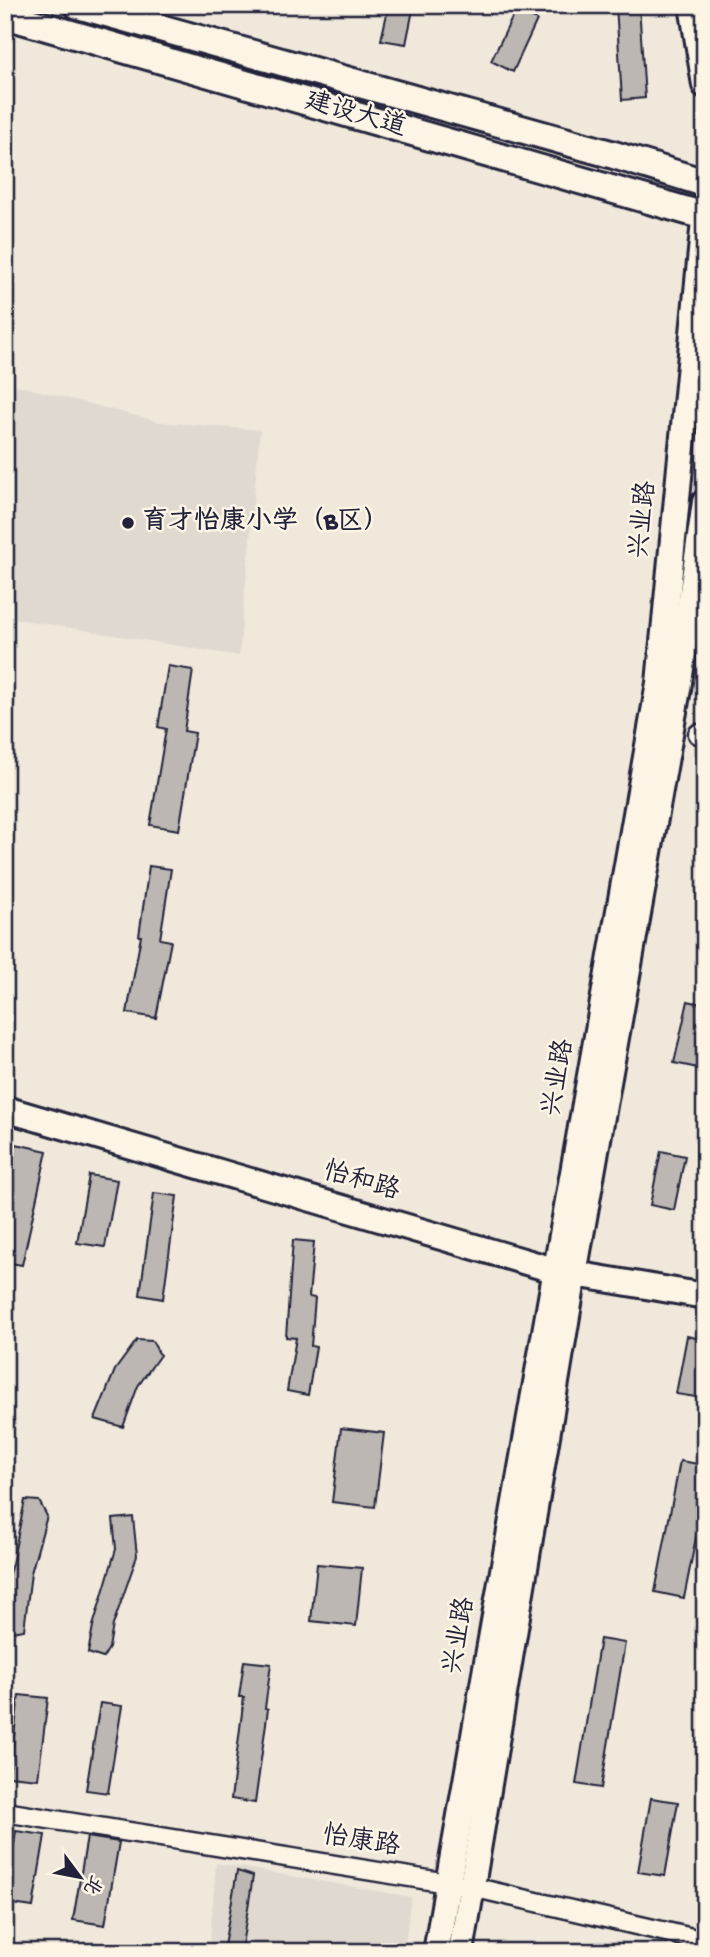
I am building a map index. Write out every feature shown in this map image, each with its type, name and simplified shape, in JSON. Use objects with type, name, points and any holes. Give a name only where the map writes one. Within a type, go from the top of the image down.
[{"type":"main road","name":"建设大道","points":[[78,5],[614,155],[705,184]]},
{"type":"main road","points":[[692,5],[705,85]]},
{"type":"main road","name":"建设大道","points":[[5,15],[704,216]]},
{"type":"main road","name":"兴业路","points":[[436,1952],[459,1885],[566,1273],[659,683],[705,210]]},
{"type":"main road","name":"兴业路","points":[[566,1273],[676,703],[705,502]]},
{"type":"main road","name":"怡和路","points":[[5,1109],[566,1273],[705,1296]]},
{"type":"main road","name":"兴业路","points":[[459,1885],[461,1952]]},
{"type":"street","name":"怡康路","points":[[5,1812],[459,1885],[705,1941]]},
{"type":"shaded area","name":"育才怡康小学（B区）","points":[[5,382],[160,422],[260,430],[239,656],[5,617]]},
{"type":"shaded area","points":[[216,1863],[411,1897],[404,1952],[209,1952]]},
{"type":"building","points":[[389,5],[414,5],[406,44],[381,40]]},
{"type":"building","points":[[616,5],[639,5],[645,98],[622,100]]},
{"type":"building","points":[[516,10],[537,20],[513,72],[491,61]]},
{"type":"building","points":[[168,666],[193,670],[184,731],[195,733],[179,830],[150,825],[166,729],[158,727]]},
{"type":"building","points":[[149,866],[171,869],[160,939],[171,941],[156,1018],[127,1013],[141,936]]},
{"type":"building","points":[[688,1001],[705,1005],[705,1040],[698,1068],[674,1063]]},
{"type":"building","points":[[16,1144],[47,1151],[22,1265],[5,1262],[5,1194]]},
{"type":"building","points":[[661,1151],[685,1156],[674,1210],[650,1205]]},
{"type":"building","points":[[89,1175],[117,1180],[105,1247],[77,1243]]},
{"type":"building","points":[[154,1193],[177,1196],[163,1299],[140,1295]]},
{"type":"building","points":[[293,1240],[314,1242],[309,1297],[315,1298],[311,1346],[316,1347],[308,1395],[287,1391],[296,1338],[286,1337]]},
{"type":"building","points":[[687,1336],[705,1340],[703,1398],[676,1394]]},
{"type":"building","points":[[137,1340],[152,1341],[160,1355],[138,1386],[123,1427],[95,1419],[115,1370]]},
{"type":"building","points":[[341,1428],[384,1433],[375,1507],[332,1502]]},
{"type":"building","points":[[680,1461],[705,1465],[705,1492],[684,1598],[655,1592]]},
{"type":"building","points":[[25,1500],[39,1501],[47,1516],[31,1573],[24,1630],[5,1633],[5,1585]]},
{"type":"building","points":[[133,1517],[137,1556],[113,1625],[109,1648],[103,1658],[88,1653],[93,1626],[116,1549],[113,1519]]},
{"type":"building","points":[[317,1564],[362,1568],[356,1626],[311,1621]]},
{"type":"building","points":[[600,1639],[625,1643],[601,1788],[576,1784]]},
{"type":"building","points":[[244,1661],[271,1664],[265,1708],[268,1709],[255,1803],[231,1799],[244,1697],[239,1697]]},
{"type":"building","points":[[19,1695],[48,1698],[38,1779],[9,1776]]},
{"type":"building","points":[[100,1703],[122,1706],[108,1793],[86,1790]]},
{"type":"building","points":[[651,1798],[678,1802],[665,1876],[638,1872]]},
{"type":"building","points":[[16,1831],[45,1835],[33,1907],[5,1903]]},
{"type":"building","points":[[87,1837],[119,1842],[105,1925],[73,1920]]},
{"type":"building","points":[[237,1871],[253,1876],[241,1952],[223,1952]]},
{"type":"place","name":"育才怡康小学（B区）","points":[[128,523]]}]
